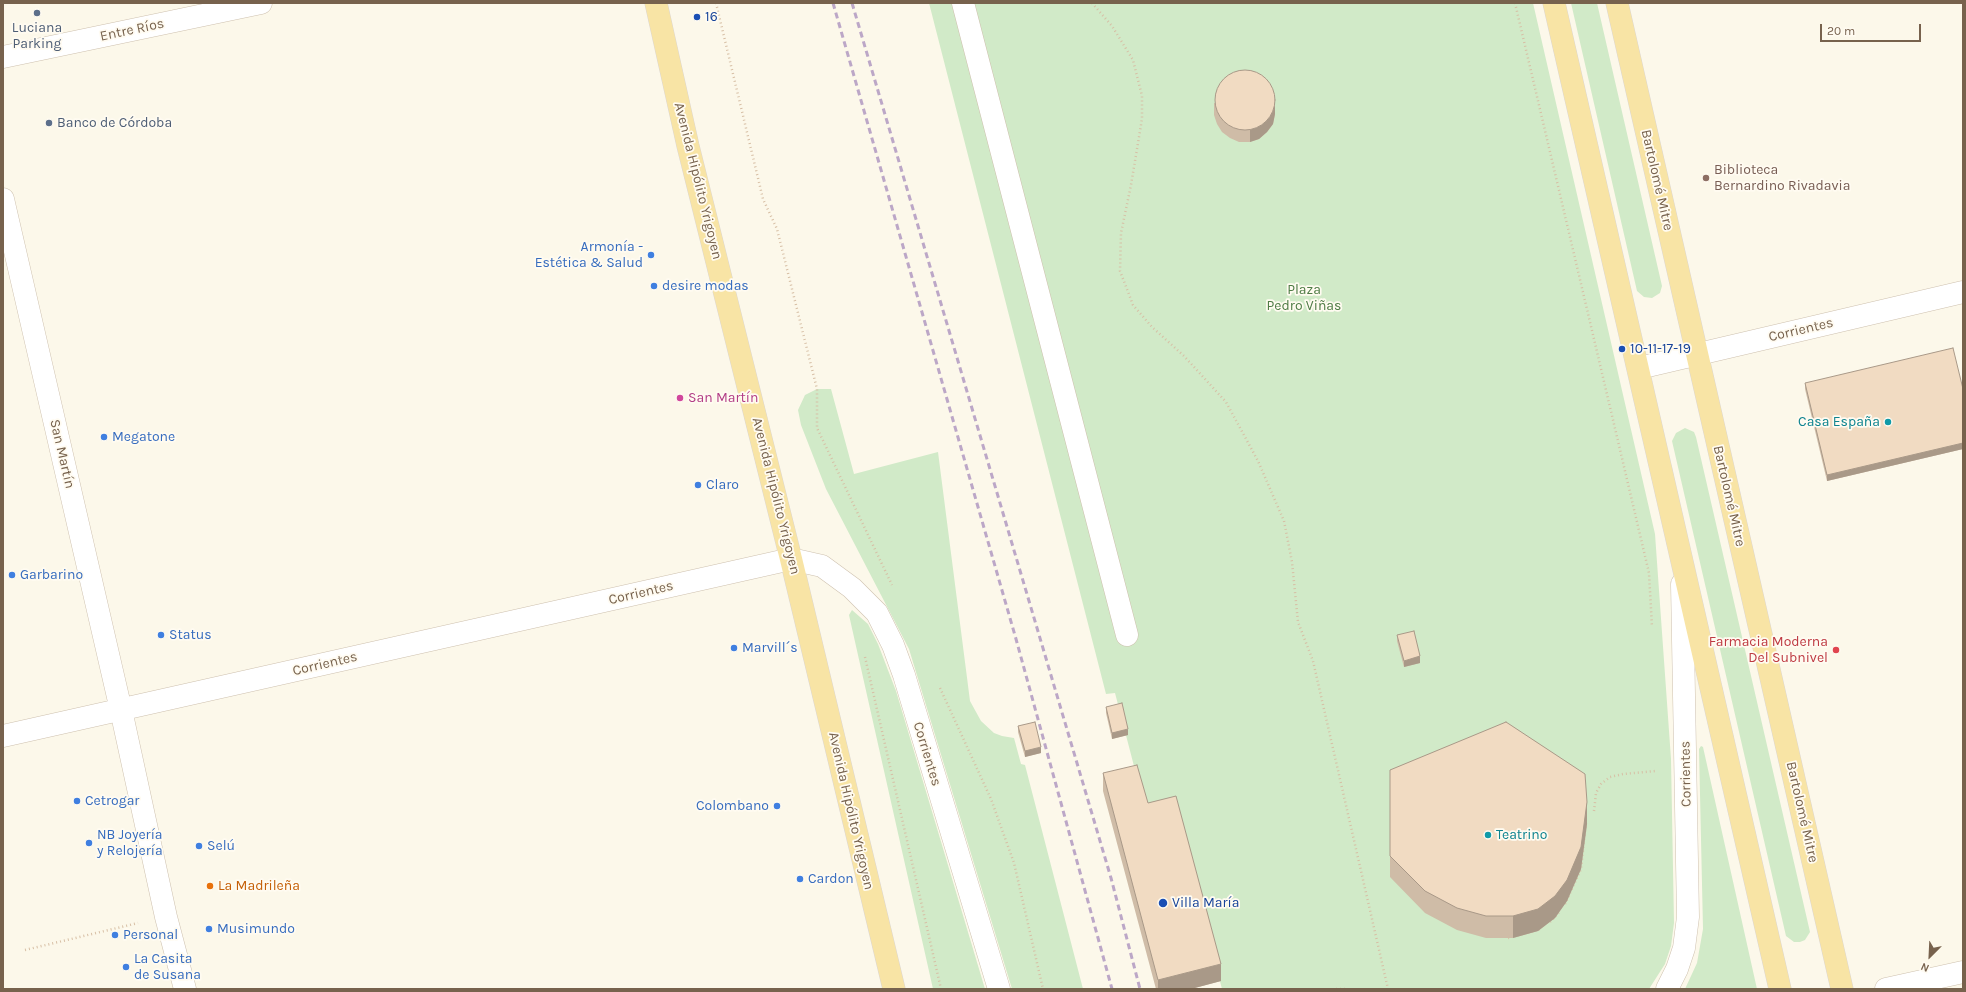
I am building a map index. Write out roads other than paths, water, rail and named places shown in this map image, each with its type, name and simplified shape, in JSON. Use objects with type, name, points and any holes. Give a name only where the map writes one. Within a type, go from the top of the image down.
[{"type":"main road","name":"Avenida Hipólito Yrigoyen","points":[[656,3],[688,146],[792,559],[894,989]]},
{"type":"main road","points":[[1554,3],[1639,368],[1780,989]]},
{"type":"main road","name":"Bartolomé Mitre","points":[[1617,3],[1696,355],[1842,989]]},
{"type":"street","name":"Entre Ríos","points":[[3,56],[261,3]]},
{"type":"street","points":[[964,3],[1127,635]]},
{"type":"street","name":"San Martín","points":[[3,199],[121,710],[166,917],[185,989]]},
{"type":"street","name":"Corrientes","points":[[1639,368],[1963,292]]},
{"type":"street","name":"Corrientes","points":[[1667,989],[1677,969],[1684,948],[1688,917],[1681,555]]},
{"type":"street","name":"Corrientes","points":[[3,736],[792,559],[822,566],[852,588],[877,613],[886,629],[904,675],[999,989]]},
{"type":"street","points":[[1886,989],[1963,972]]},
{"type":"railway","points":[[833,3],[1016,639],[1112,989]]},
{"type":"railway","points":[[852,3],[1111,878],[1140,989]]},
{"type":"place","name":"Luciana Parking","points":[[37,13]]},
{"type":"place","name":"16","points":[[697,17]]},
{"type":"place","name":"Banco de Córdoba","points":[[49,123]]},
{"type":"place","name":"Biblioteca Bernardino Rivadavia","points":[[1706,178]]},
{"type":"place","name":"Armonía - Estética & Salud","points":[[651,255]]},
{"type":"place","name":"desire modas","points":[[654,286]]},
{"type":"place","name":"10-11-17-19","points":[[1622,349]]},
{"type":"place","name":"San Martín","points":[[680,398]]},
{"type":"place","name":"Casa España","points":[[1888,422]]},
{"type":"place","name":"Megatone","points":[[104,437]]},
{"type":"place","name":"Claro","points":[[698,485]]},
{"type":"place","name":"Garbarino","points":[[12,575]]},
{"type":"place","name":"Status","points":[[161,635]]},
{"type":"place","name":"Marvill´s","points":[[734,648]]},
{"type":"place","name":"Farmacia Moderna Del Subnivel","points":[[1836,650]]},
{"type":"place","name":"Cetrogar","points":[[77,801]]},
{"type":"place","name":"Colombano","points":[[777,806]]},
{"type":"place","name":"Teatrino","points":[[1488,835]]},
{"type":"place","name":"NB Joyería y Relojería","points":[[89,843]]},
{"type":"place","name":"Selú","points":[[199,846]]},
{"type":"place","name":"Cardon","points":[[800,879]]},
{"type":"place","name":"La Madrileña","points":[[210,886]]},
{"type":"place","name":"Villa María","points":[[1163,903]]},
{"type":"place","name":"Musimundo","points":[[209,929]]},
{"type":"place","name":"Personal","points":[[115,935]]},
{"type":"place","name":"La Casita de Susana","points":[[126,967]]},
{"type":"park label","name":"Plaza Pedro Viñas","points":[[1304,298]]}]
